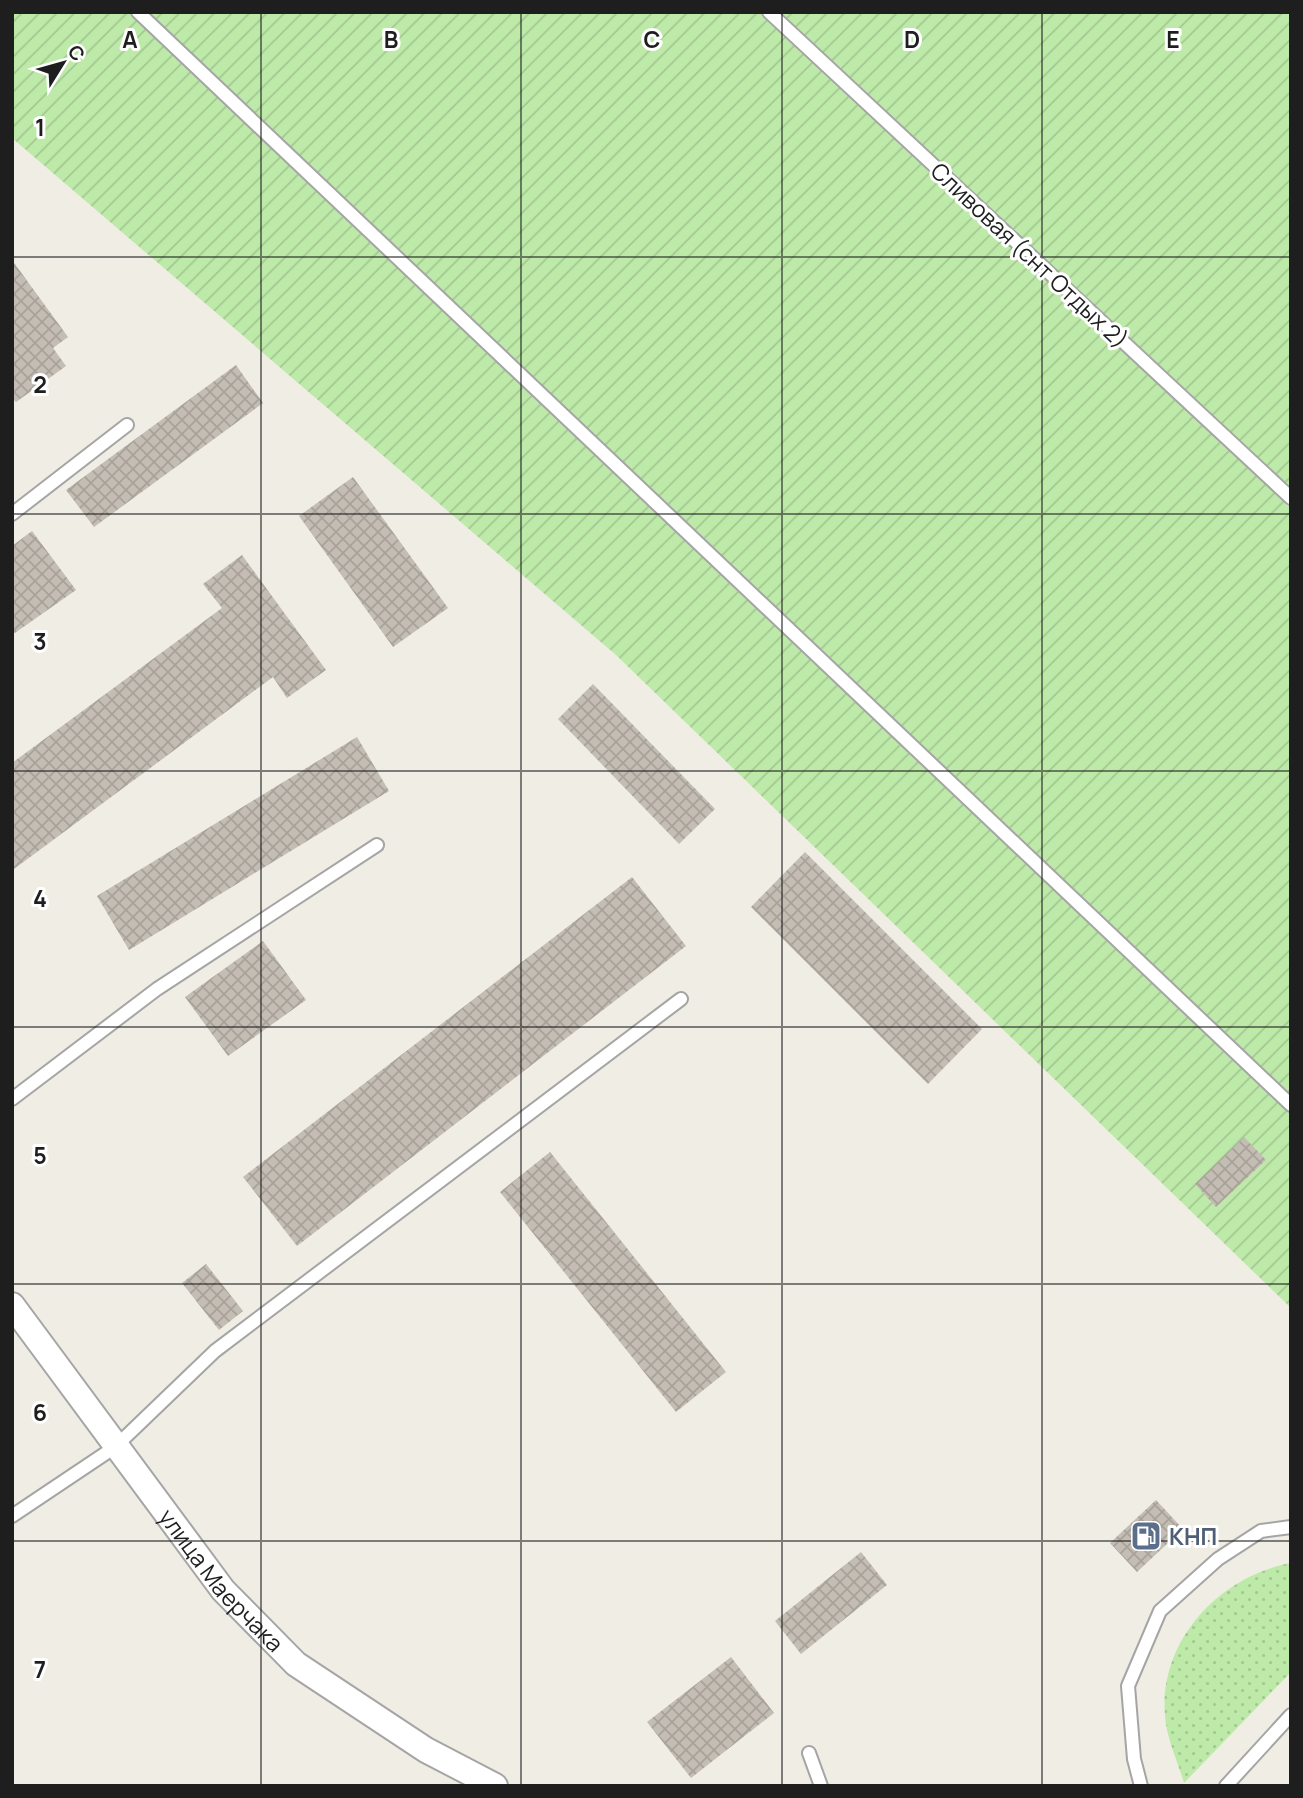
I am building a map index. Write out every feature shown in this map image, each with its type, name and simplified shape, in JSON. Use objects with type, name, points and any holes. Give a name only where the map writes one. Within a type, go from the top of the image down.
[{"type":"street","name":"улица Маерчака","points":[[12,1305],[223,1590],[296,1664],[426,1750],[495,1786]]},
{"type":"lane","points":[[138,12],[1291,1105]]},
{"type":"lane","name":"Сливовая (снт Отдых 2)","points":[[769,12],[1291,498]]},
{"type":"lane","points":[[12,514],[127,425]]},
{"type":"lane","points":[[12,1099],[157,989],[377,845]]},
{"type":"lane","points":[[12,1516],[115,1447],[215,1351],[681,999]]},
{"type":"lane","points":[[1142,1786],[1134,1759],[1128,1686],[1160,1611],[1218,1559],[1261,1531],[1291,1527]]},
{"type":"lane","points":[[1226,1786],[1291,1715]]},
{"type":"lane","points":[[809,1753],[821,1786]]},
{"type":"green space","points":[[12,12],[1291,12],[1291,1308],[616,655],[12,138]]},
{"type":"green space","points":[[1291,1563],[1291,1672],[1184,1783],[1170,1741],[1165,1715],[1166,1687],[1172,1661],[1199,1616],[1218,1597],[1265,1570]]},
{"type":"building","points":[[12,260],[68,337],[53,348],[66,366],[16,402],[12,398]]},
{"type":"building","points":[[236,365],[263,403],[94,527],[66,490]]},
{"type":"building","points":[[353,477],[448,608],[393,647],[299,516]]},
{"type":"building","points":[[32,531],[76,590],[12,635],[12,546]]},
{"type":"building","points":[[242,555],[326,670],[287,698],[273,677],[14,869],[12,763],[222,608],[203,584]]},
{"type":"building","points":[[593,684],[715,809],[679,844],[558,719]]},
{"type":"building","points":[[357,737],[389,791],[129,950],[97,896]]},
{"type":"building","points":[[805,852],[982,1029],[928,1084],[751,907]]},
{"type":"building","points":[[632,877],[686,946],[297,1246],[243,1177]]},
{"type":"building","points":[[263,941],[306,1000],[228,1056],[185,997]]},
{"type":"building","points":[[1244,1137],[1266,1160],[1216,1207],[1195,1184]]},
{"type":"building","points":[[550,1152],[726,1372],[676,1412],[500,1192]]},
{"type":"building","points":[[206,1264],[243,1311],[219,1330],[182,1283]]},
{"type":"building","name":"КНП","points":[[1156,1500],[1183,1529],[1137,1572],[1110,1543]]},
{"type":"building","points":[[861,1552],[887,1585],[801,1654],[775,1621]]},
{"type":"building","points":[[731,1657],[774,1713],[691,1778],[647,1722]]},
{"type":"place","name":"КНП","points":[[1146,1536]]}]
